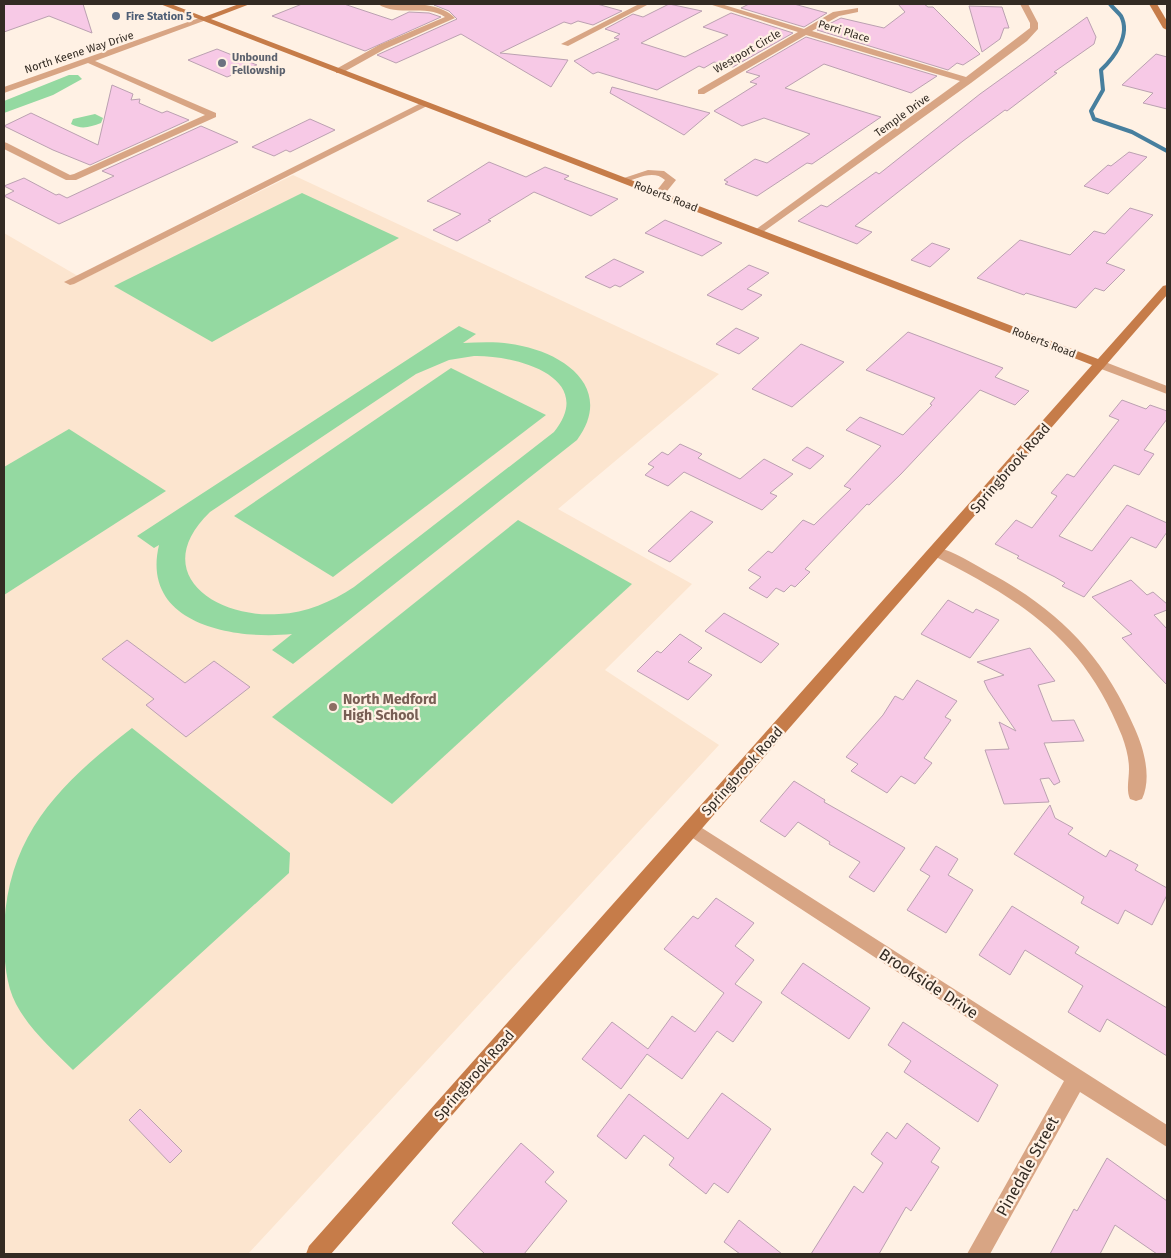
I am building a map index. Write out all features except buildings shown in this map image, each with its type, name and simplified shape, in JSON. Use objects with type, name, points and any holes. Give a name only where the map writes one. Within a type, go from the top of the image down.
[{"type":"street","name":"Roberts Road","points":[[164,4],[1167,390]]},
{"type":"street","name":"North Keene Way Drive","points":[[4,90],[87,60],[140,44],[246,4]]},
{"type":"street","points":[[339,71],[382,47],[450,18],[415,7],[391,7],[382,4]]},
{"type":"street","points":[[565,44],[645,4]]},
{"type":"street","name":"Perri Place","points":[[713,4],[968,81]]},
{"type":"street","name":"Temple Drive","points":[[759,232],[1024,39],[1034,29],[1034,23],[1024,4]]},
{"type":"street","points":[[1153,4],[1167,28]]},
{"type":"street","name":"Westport Circle","points":[[701,92],[836,14],[855,10]]},
{"type":"street","points":[[4,145],[69,178],[76,178],[212,115],[87,60]]},
{"type":"street","points":[[70,282],[426,104]]},
{"type":"street","points":[[623,180],[646,172],[667,176],[671,180],[659,194]]},
{"type":"street","name":"Springbrook Road","points":[[317,1254],[691,828],[937,552],[1167,288]]},
{"type":"street","points":[[937,552],[989,577],[1019,595],[1044,613],[1086,653],[1107,685],[1132,740],[1137,762],[1136,794]]},
{"type":"street","name":"Brookside Drive","points":[[691,828],[1167,1137]]},
{"type":"street","name":"Pinedale Street","points":[[978,1254],[1076,1078]]},
{"type":"shaded area","name":"North Medford High School","points":[[293,175],[719,374],[558,509],[692,584],[605,670],[719,745],[248,1254],[4,1254],[4,233],[83,279]]},
{"type":"green space","points":[[69,75],[78,75],[82,79],[53,95],[4,113],[4,101]]},
{"type":"green space","points":[[95,114],[103,118],[101,123],[90,127],[71,124],[73,119]]},
{"type":"green space","points":[[302,193],[399,238],[212,342],[114,286]]},
{"type":"green space","points":[[459,326],[476,334],[463,343],[492,342],[515,344],[555,358],[570,367],[581,378],[588,391],[590,406],[587,422],[577,440],[293,664],[272,650],[292,634],[245,634],[220,630],[197,622],[178,610],[164,594],[157,572],[159,545],[154,548],[137,536]],"holes":[[[474,356],[491,357],[529,365],[546,373],[559,384],[566,397],[565,413],[554,432],[354,587],[327,602],[309,609],[289,613],[255,614],[232,609],[212,600],[197,587],[187,572],[185,554],[192,534],[210,512],[416,374],[449,360]]]},
{"type":"green space","points":[[451,368],[546,415],[333,577],[234,516]]},
{"type":"green space","points":[[69,429],[166,491],[4,595],[4,467]]},
{"type":"green space","points":[[518,520],[632,584],[392,804],[272,717]]},
{"type":"green space","points":[[132,728],[290,853],[289,873],[73,1070],[35,1031],[13,997],[6,972],[4,954],[6,903],[14,871],[25,843],[40,817],[59,793],[81,771]]},
{"type":"waterway","points":[[1110,4],[1121,16],[1124,23],[1124,31],[1116,53],[1101,70],[1103,90],[1091,111],[1094,119],[1132,132],[1167,151]]},
{"type":"place","name":"Fire Station 5","points":[[116,16]]},
{"type":"place","name":"Unbound Fellowship","points":[[222,63]]},
{"type":"place","name":"North Medford High School","points":[[333,707]]}]
